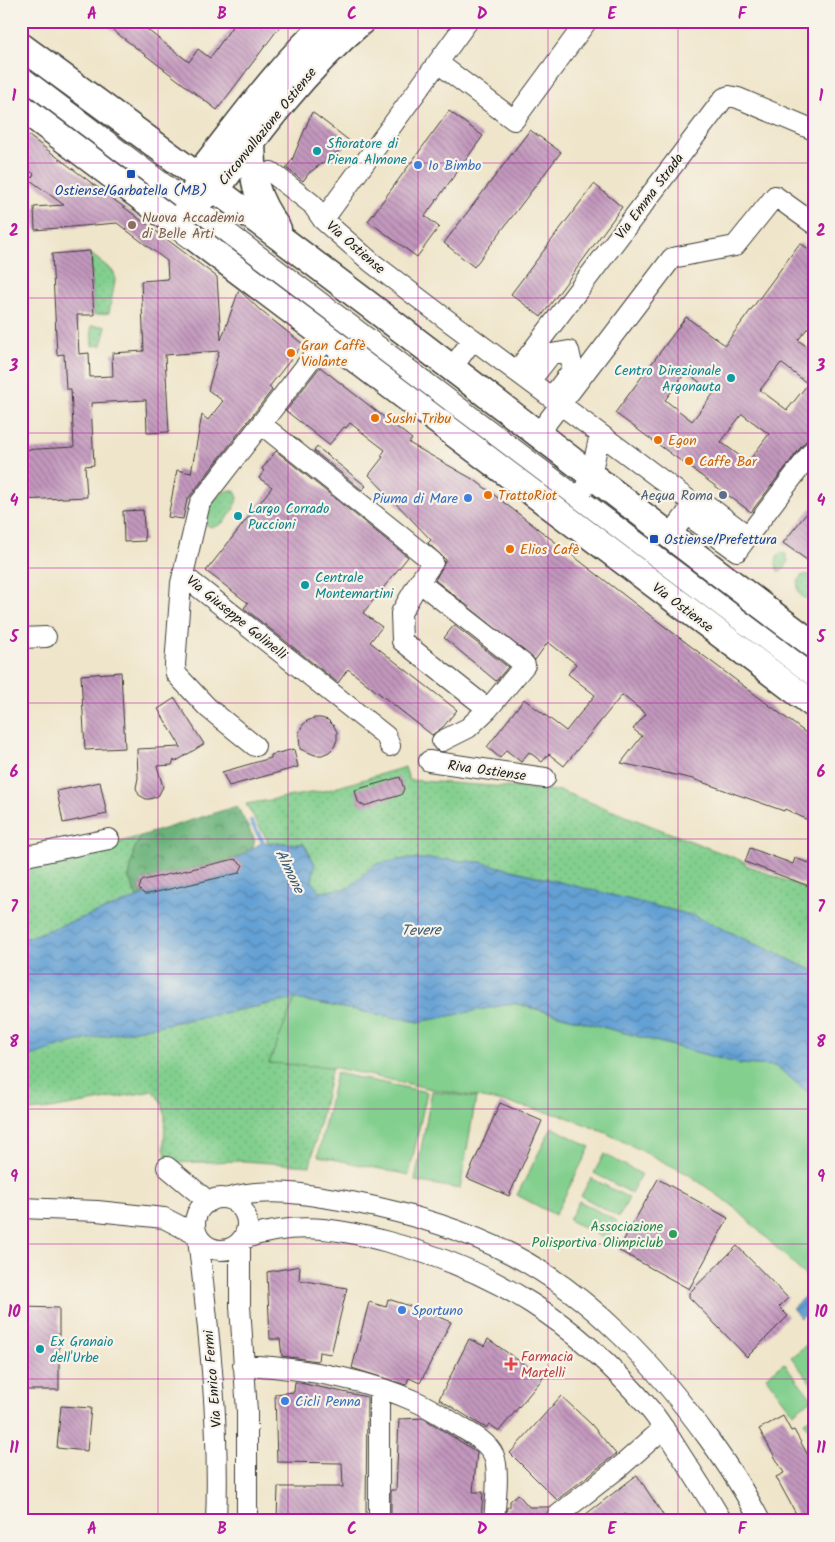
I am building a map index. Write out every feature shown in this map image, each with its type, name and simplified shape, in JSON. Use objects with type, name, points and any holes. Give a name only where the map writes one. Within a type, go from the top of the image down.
[{"type":"main road","name":"Circonvallazione Ostiense","points":[[208,183],[277,73],[329,21]]},
{"type":"main road","name":"Circonvallazione Ostiense","points":[[208,183],[252,141],[311,70],[362,21]]},
{"type":"main road","name":"Via Ostiense","points":[[21,46],[208,183],[538,434],[585,487],[669,536],[696,586],[814,704]]},
{"type":"main road","name":"Via Ostiense","points":[[21,107],[184,214],[235,268],[553,509],[696,586],[814,645]]},
{"type":"main road","points":[[252,141],[253,175],[258,195],[288,244]]},
{"type":"main road","points":[[184,214],[208,183]]},
{"type":"street","name":"Via Ostiense","points":[[468,21],[323,220],[371,262],[600,434],[690,509],[704,503],[748,536],[814,449]]},
{"type":"street","points":[[438,63],[514,120],[587,21]]},
{"type":"street","name":"Via Ostiense","points":[[21,76],[184,214],[233,236],[585,487],[696,586],[814,676]]},
{"type":"street","name":"Via Emma Strada","points":[[523,376],[724,98],[729,96],[738,98],[814,130]]},
{"type":"street","points":[[271,172],[312,204],[323,220]]},
{"type":"street","points":[[556,401],[672,258],[735,246],[775,196],[814,224]]},
{"type":"street","points":[[235,268],[226,250],[233,236],[238,230],[247,226],[265,227]]},
{"type":"street","name":"Via Giuseppe Golinelli","points":[[328,337],[200,503],[183,575],[386,736],[390,746]]},
{"type":"street","points":[[452,368],[473,339]]},
{"type":"street","points":[[523,376],[551,354],[569,351],[573,369],[538,434]]},
{"type":"street","points":[[261,424],[433,562],[400,614],[402,640],[488,709]]},
{"type":"street","points":[[553,509],[569,507],[585,487],[600,434]]},
{"type":"street","points":[[669,536],[690,509]]},
{"type":"street","points":[[183,575],[175,656],[176,674],[208,708],[256,746]]},
{"type":"street","points":[[419,582],[525,665],[488,709],[468,728],[442,741]]},
{"type":"street","points":[[21,638],[46,637]]},
{"type":"street","name":"Riva Ostiense","points":[[429,761],[545,778]]},
{"type":"street","points":[[21,857],[109,839]]},
{"type":"street","points":[[167,1168],[203,1198],[203,1206],[195,1222],[197,1237]]},
{"type":"street","points":[[164,1218],[203,1206],[218,1198],[229,1198],[250,1193],[297,1194],[387,1209],[454,1229],[513,1255],[538,1270],[601,1316],[665,1382],[728,1466],[760,1521]]},
{"type":"street","points":[[229,1198],[239,1206],[245,1215],[246,1227],[242,1240],[239,1285],[247,1412],[247,1521]]},
{"type":"street","points":[[21,1208],[97,1210],[164,1218],[197,1237],[207,1246],[221,1249],[227,1249],[242,1240],[267,1231],[290,1227],[305,1227],[339,1232],[364,1236],[400,1246],[445,1260],[485,1277],[525,1298],[581,1340],[643,1402],[664,1428],[722,1521]]},
{"type":"street","name":"Via Enrico Fermi","points":[[197,1237],[216,1412],[216,1521]]},
{"type":"street","points":[[243,1365],[277,1366],[311,1371],[379,1388],[423,1404],[479,1439],[494,1457],[496,1467],[494,1521]]},
{"type":"street","points":[[379,1388],[379,1521]]},
{"type":"street","points":[[558,1515],[621,1466],[664,1428]]},
{"type":"green space","points":[[91,254],[114,272],[115,281],[109,313],[94,315]]},
{"type":"green space","points":[[91,326],[106,326],[102,345],[92,346]]},
{"type":"green space","points":[[229,490],[235,491],[238,497],[231,513],[219,525],[208,526],[205,522],[210,507],[220,495]]},
{"type":"green space","points":[[781,552],[785,553],[788,561],[785,568],[780,572],[777,570],[776,563]]},
{"type":"green space","points":[[807,574],[814,577],[814,592],[809,599],[802,596],[798,590],[801,576]]},
{"type":"green space","points":[[405,767],[409,780],[561,791],[745,862],[744,864],[814,892],[814,971],[695,916],[480,862],[405,859],[376,864],[349,888],[320,892],[312,881],[315,864],[304,844],[269,843],[246,804],[328,790]]},
{"type":"green space","points":[[237,806],[255,840],[252,850],[235,859],[144,880],[139,889],[144,894],[148,894],[137,898],[129,878],[134,850],[141,836]]},
{"type":"green space","points":[[141,836],[134,850],[129,878],[137,898],[21,940],[21,863],[117,843]]},
{"type":"green space","points":[[295,999],[269,1063],[332,1067],[310,1166],[243,1161],[168,1163],[164,1148],[165,1116],[162,1103],[153,1091],[50,1109],[21,1112],[21,1059],[74,1042]]},
{"type":"green space","points":[[295,999],[419,1022],[513,1003],[740,1064],[776,1066],[814,1097],[814,1284],[733,1206],[688,1174],[606,1133],[564,1116],[499,1101],[432,1089],[332,1067],[269,1063]]},
{"type":"green space","points":[[336,1073],[427,1092],[409,1175],[318,1156]]},
{"type":"green space","points":[[432,1091],[476,1098],[460,1189],[415,1181]]},
{"type":"green space","points":[[552,1127],[590,1147],[555,1215],[517,1195]]},
{"type":"green space","points":[[604,1154],[641,1174],[631,1193],[594,1173]]},
{"type":"green space","points":[[591,1178],[629,1198],[619,1217],[581,1196]]},
{"type":"green space","points":[[579,1201],[617,1221],[607,1240],[569,1220]]},
{"type":"green space","points":[[809,1343],[814,1349],[814,1387],[791,1357]]},
{"type":"green space","points":[[784,1363],[812,1399],[793,1413],[766,1377]]},
{"type":"green space","points":[[814,1417],[814,1438],[804,1422]]},
{"type":"water","name":"Tevere","points":[[263,842],[304,844],[315,864],[312,881],[320,892],[349,888],[375,864],[405,859],[480,862],[695,916],[814,971],[814,1097],[776,1066],[740,1064],[514,1003],[419,1022],[295,999],[74,1042],[21,1059],[21,940],[148,894],[238,873],[242,864],[235,859]]},
{"type":"water","points":[[812,1290],[814,1291],[814,1305],[801,1318],[792,1308]]},
{"type":"building","points":[[101,21],[136,21],[189,62],[198,49],[210,58],[236,21],[284,21],[217,110]]},
{"type":"building","points":[[449,111],[483,136],[425,216],[439,227],[417,257],[368,221]]},
{"type":"building","name":"Sfioratore di Piena Almone","points":[[312,112],[351,142],[309,173],[303,181],[286,168],[292,160]]},
{"type":"building","points":[[21,130],[217,277],[221,340],[239,290],[261,311],[303,344],[269,387],[272,390],[187,500],[183,519],[168,517],[177,470],[191,473],[202,415],[208,420],[223,401],[208,390],[219,351],[165,355],[169,432],[147,433],[146,400],[91,403],[94,465],[85,466],[87,497],[21,500],[21,450],[74,447],[71,389],[66,389],[64,354],[57,355],[52,254],[90,251],[94,315],[77,315],[79,354],[89,353],[90,377],[113,376],[112,353],[144,351],[141,281],[168,279],[167,261],[117,223],[35,230],[34,207],[64,205],[30,180],[34,174],[21,165]]},
{"type":"building","points":[[530,130],[561,152],[474,267],[444,243]]},
{"type":"building","points":[[594,184],[622,207],[541,317],[511,294]]},
{"type":"building","name":"Centro Direzionale Argonauta","points":[[800,243],[814,253],[814,320],[798,340],[814,352],[814,436],[805,442],[751,512],[615,413],[686,317],[725,345]],"holes":[[[781,363],[808,384],[787,410],[760,390]],[[686,372],[714,393],[692,421],[665,400]],[[742,414],[769,434],[748,462],[721,442]]]},
{"type":"building","points":[[320,367],[412,439],[409,443],[476,481],[814,739],[814,823],[785,809],[784,811],[693,779],[621,763],[642,736],[633,729],[646,714],[622,695],[564,766],[549,754],[542,762],[529,752],[521,762],[506,750],[500,758],[487,747],[524,699],[566,731],[595,695],[568,674],[576,664],[548,642],[535,660],[435,580],[446,560],[428,543],[431,540],[369,475],[383,457],[381,456],[385,450],[350,423],[346,428],[344,427],[329,445],[286,411]]},
{"type":"building","points":[[317,447],[366,486],[362,490],[314,451]]},
{"type":"building","name":"Centrale Montemartini","points":[[276,451],[408,557],[363,613],[382,627],[370,642],[457,710],[443,727],[432,735],[348,669],[338,683],[244,608],[248,603],[206,571],[272,487],[259,478],[264,471],[262,469]]},
{"type":"building","points":[[814,504],[814,565],[783,543]]},
{"type":"building","points":[[143,510],[145,541],[124,542],[123,511]]},
{"type":"building","points":[[454,625],[508,667],[496,681],[444,638]]},
{"type":"building","points":[[121,672],[125,748],[85,750],[81,675]]},
{"type":"building","points":[[175,698],[204,744],[175,762],[174,760],[172,765],[157,766],[163,787],[158,796],[146,799],[139,795],[136,788],[138,778],[137,749],[181,747],[158,709]]},
{"type":"building","points":[[314,718],[328,720],[337,732],[337,740],[334,747],[322,755],[315,755],[300,749],[299,733],[302,726]]},
{"type":"building","points":[[294,749],[298,767],[229,786],[222,772],[271,758],[271,755]]},
{"type":"building","points":[[400,777],[404,789],[401,795],[364,806],[358,802],[355,790]]},
{"type":"building","points":[[100,782],[107,814],[63,823],[57,791]]},
{"type":"building","points":[[750,848],[793,864],[795,858],[814,865],[814,888],[745,862]]},
{"type":"building","points":[[235,859],[243,865],[239,873],[148,894],[144,894],[139,889],[141,882],[144,880]]},
{"type":"building","points":[[500,1103],[542,1121],[509,1196],[467,1178]]},
{"type":"building","name":"Associazione Polisportiva Olimpiclub","points":[[658,1179],[728,1218],[689,1289],[618,1250]]},
{"type":"building","points":[[737,1246],[788,1298],[779,1307],[788,1316],[747,1357],[689,1297],[689,1293]]},
{"type":"building","points":[[300,1266],[299,1280],[347,1288],[331,1354],[319,1352],[318,1361],[282,1356],[280,1339],[270,1339],[267,1272]]},
{"type":"building","points":[[388,1299],[451,1322],[420,1383],[409,1378],[406,1385],[352,1368],[369,1302],[386,1307]]},
{"type":"building","name":"Ex Granaio dell'Urbe","points":[[21,1307],[59,1308],[59,1390],[21,1390]]},
{"type":"building","points":[[469,1339],[484,1346],[488,1339],[543,1378],[499,1431],[489,1424],[486,1428],[439,1399]]},
{"type":"building","points":[[295,1382],[367,1397],[366,1521],[277,1521],[278,1487],[343,1487],[342,1463],[277,1462],[275,1394],[294,1392]]},
{"type":"building","points":[[561,1396],[591,1424],[616,1454],[557,1500],[510,1453]]},
{"type":"building","points":[[61,1406],[91,1408],[87,1451],[57,1448]]},
{"type":"building","points":[[783,1416],[791,1431],[794,1430],[814,1466],[814,1521],[800,1521],[776,1477],[784,1473],[759,1429]]},
{"type":"building","points":[[423,1418],[477,1452],[473,1492],[483,1492],[481,1521],[391,1521],[391,1490],[396,1490],[399,1419]]},
{"type":"building","points":[[637,1475],[667,1521],[630,1521],[625,1514],[616,1521],[577,1521]]},
{"type":"building","points":[[518,1494],[529,1507],[550,1507],[546,1516],[548,1521],[506,1521],[507,1507],[510,1507],[510,1501]]},
{"type":"waterway","name":"Almone","points":[[251,821],[265,846]]},
{"type":"place","name":"Sfioratore di Piena Almone","points":[[317,151]]},
{"type":"place","name":"Io Bimbo","points":[[418,165]]},
{"type":"place","name":"Ostiense/Garbatella (MB)","points":[[131,174]]},
{"type":"place","name":"Nuova Accademia di Belle Arti","points":[[132,225]]},
{"type":"place","name":"Gran Caffè Violante","points":[[291,353]]},
{"type":"place","name":"Centro Direzionale Argonauta","points":[[731,378]]},
{"type":"place","name":"Sushi Tribu","points":[[375,418]]},
{"type":"place","name":"Egon","points":[[658,440]]},
{"type":"place","name":"Caffe Bar","points":[[689,461]]},
{"type":"place","name":"TrattoRiot","points":[[488,495]]},
{"type":"place","name":"Aequa Roma","points":[[723,495]]},
{"type":"place","name":"Piuma di Mare","points":[[468,498]]},
{"type":"place","name":"Largo Corrado Puccioni","points":[[238,516]]},
{"type":"place","name":"Ostiense/Prefettura","points":[[654,539]]},
{"type":"place","name":"Elios Cafè","points":[[510,549]]},
{"type":"place","name":"Centrale Montemartini","points":[[305,585]]},
{"type":"place","name":"Associazione Polisportiva Olimpiclub","points":[[673,1234]]},
{"type":"place","name":"Sportuno","points":[[402,1310]]},
{"type":"place","name":"Ex Granaio dell'Urbe","points":[[40,1349]]},
{"type":"place","name":"Farmacia Martelli","points":[[511,1364]]},
{"type":"place","name":"Cicli Penna","points":[[285,1401]]}]
